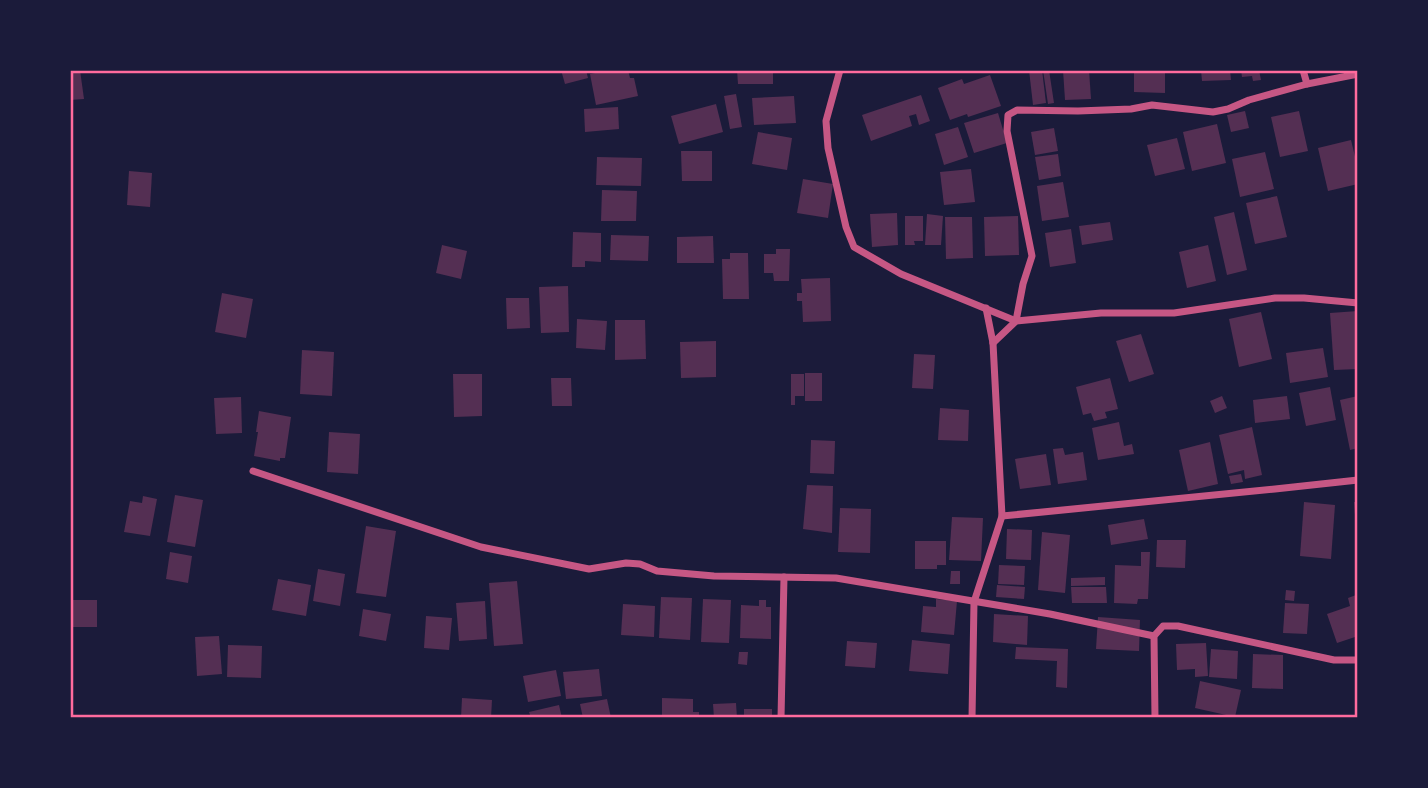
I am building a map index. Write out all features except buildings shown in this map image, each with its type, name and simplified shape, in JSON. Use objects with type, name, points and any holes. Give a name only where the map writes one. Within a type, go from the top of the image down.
[{"type":"street","points":[[840,70],[826,121],[828,149],[846,227],[854,247],[901,274],[1016,321],[1101,313],[1174,313],[1275,298],[1358,303]]},
{"type":"street","points":[[1303,70],[1307,84]]},
{"type":"street","points":[[993,342],[1016,321],[1032,256],[1007,131],[1007,115],[1017,110],[1105,110],[1152,105],[1213,112],[1307,84],[1358,74]]},
{"type":"street","points":[[971,718],[974,602],[1002,516],[993,342],[986,308]]},
{"type":"street","points":[[253,471],[481,547],[589,569],[626,563],[640,564],[657,571],[714,576],[836,578],[1050,614],[1154,636]]},
{"type":"street","points":[[1002,516],[1358,480]]},
{"type":"street","points":[[781,718],[784,577]]},
{"type":"street","points":[[1155,718],[1154,636],[1164,626],[1178,626],[1334,660],[1358,660]]}]
